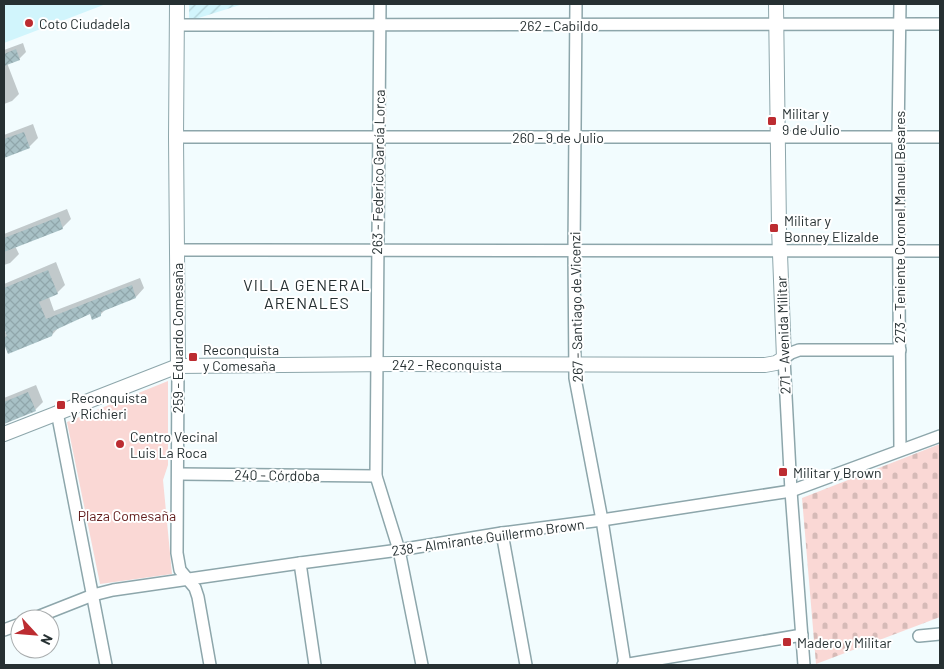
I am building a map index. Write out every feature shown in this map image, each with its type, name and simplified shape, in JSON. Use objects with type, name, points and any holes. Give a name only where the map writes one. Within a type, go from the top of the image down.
[{"type":"street","name":"259 - Eduardo Comesaña","points":[[177,4],[177,554],[180,570],[195,588],[198,596],[210,665]]},
{"type":"street","name":"263 - Federico García Lorca","points":[[380,4],[376,476],[399,550],[422,665]]},
{"type":"street","name":"267 - Santiago de Vicenzi","points":[[576,4],[574,138],[575,378],[602,520],[625,665]]},
{"type":"street","name":"271 - Avenida Militar","points":[[776,4],[780,251],[784,358],[791,491],[804,665]]},
{"type":"street","name":"273 - Teniente Coronel Manuel Besares","points":[[900,4],[898,137],[900,450]]},
{"type":"street","name":"262 - Cabildo","points":[[177,25],[940,24]]},
{"type":"street","name":"260 - 9 de Julio","points":[[176,137],[940,137]]},
{"type":"street","points":[[176,250],[940,250]]},
{"type":"street","name":"242 - Reconquista","points":[[4,434],[178,366],[377,364],[765,365],[776,363],[799,350],[900,350]]},
{"type":"street","points":[[57,412],[94,595],[106,665]]},
{"type":"street","name":"238 - Almirante Guillermo Brown","points":[[58,609],[94,595],[114,590],[300,562],[399,550],[791,491],[940,436]]},
{"type":"street","name":"240 - Córdoba","points":[[178,474],[376,476]]},
{"type":"street","points":[[502,533],[526,665]]},
{"type":"street","points":[[300,562],[315,665]]},
{"type":"street","points":[[919,636],[940,634]]},
{"type":"street","points":[[625,665],[802,635]]},
{"type":"shaded area","name":"Coto Ciudadela","points":[[4,4],[106,4],[4,43]]},
{"type":"shaded area","points":[[189,4],[243,4],[189,21]]},
{"type":"green space","name":"Plaza Comesaña","points":[[168,381],[168,465],[163,480],[172,574],[100,584],[67,422]]},
{"type":"green space","points":[[940,444],[940,617],[816,664],[802,498]]},
{"type":"building","points":[[16,49],[20,60],[4,66],[4,54]]},
{"type":"building","points":[[24,132],[30,148],[4,158],[4,139]]},
{"type":"building","points":[[59,217],[63,229],[4,252],[4,238]]},
{"type":"building","points":[[48,270],[58,294],[39,302],[46,319],[132,285],[136,298],[101,312],[101,316],[92,320],[90,314],[53,331],[52,336],[8,354],[4,344],[4,338],[7,336],[4,328],[4,288]]},
{"type":"building","points":[[28,392],[36,411],[4,424],[4,402]]},
{"type":"place","name":"Coto Ciudadela","points":[[29,23]]},
{"type":"place","name":"Militar y 9 de Julio","points":[[772,121]]},
{"type":"place","name":"Militar y Bonney Elizalde","points":[[774,228]]},
{"type":"place","name":"Reconquista y Comesaña","points":[[193,357]]},
{"type":"place","name":"Reconquista y Richieri","points":[[61,405]]},
{"type":"place","name":"Centro Vecinal Luis La Roca","points":[[120,444]]},
{"type":"place","name":"Militar y Brown","points":[[783,472]]},
{"type":"place","name":"Madero y Militar","points":[[787,642]]},
{"type":"district","name":"VILLA GENERAL ARENALES","points":[[307,293]]}]
